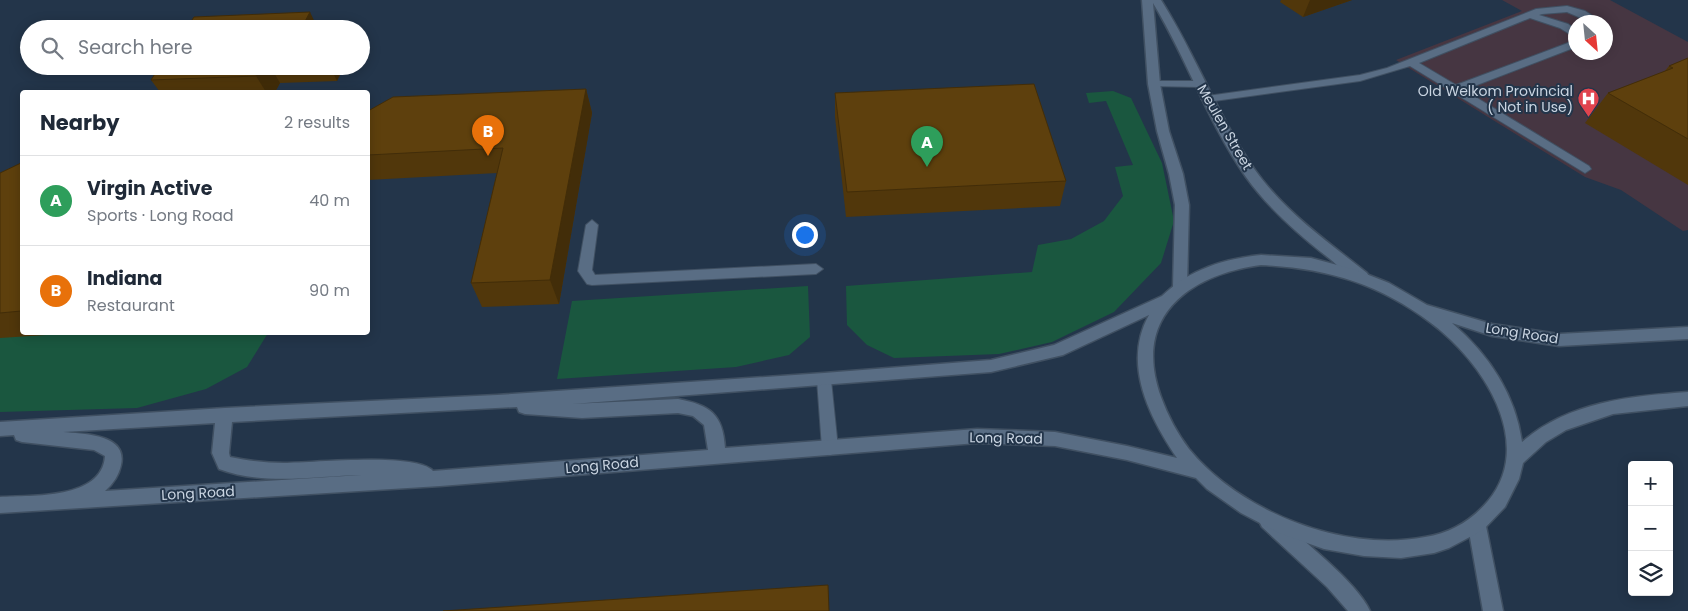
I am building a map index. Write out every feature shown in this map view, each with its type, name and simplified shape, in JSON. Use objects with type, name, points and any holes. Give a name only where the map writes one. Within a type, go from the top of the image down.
[{"type":"street","points":[[1147,0],[1154,84],[1163,131],[1176,174],[1182,205],[1180,287]]},
{"type":"street","name":"Meulen Street","points":[[1156,0],[1182,43],[1199,84],[1231,142],[1258,182],[1302,227],[1362,277]]},
{"type":"street","points":[[1264,518],[1311,538],[1342,546],[1383,550],[1417,548],[1452,540],[1476,526],[1497,506],[1509,484],[1515,459],[1514,434],[1507,408],[1495,384],[1479,360],[1458,337],[1418,306],[1387,288],[1362,277],[1327,267],[1292,261],[1261,260],[1221,267],[1197,276],[1180,287],[1166,300],[1153,320],[1147,337],[1144,367],[1151,396],[1160,419],[1177,446],[1201,472],[1236,500],[1264,518],[1334,581],[1360,611]]},
{"type":"street","points":[[0,431],[225,415],[497,402],[824,380],[991,366],[1057,351],[1166,300]]},
{"type":"street","name":"Long Road","points":[[1418,306],[1492,330],[1559,340],[1688,333]]},
{"type":"street","points":[[1515,459],[1544,434],[1578,417],[1614,407],[1688,399]]},
{"type":"street","points":[[497,402],[542,410],[594,410],[678,406],[692,408],[703,412],[710,418],[715,433],[717,456]]},
{"type":"street","points":[[225,415],[220,452],[225,464],[262,470],[355,466],[403,468],[440,478]]},
{"type":"street","points":[[0,431],[96,443],[114,452],[114,466],[103,483],[70,501]]},
{"type":"street","name":"Long Road","points":[[0,505],[440,478],[977,436],[1055,439],[1127,453],[1201,472]]},
{"type":"street","points":[[1476,526],[1494,611]]},
{"type":"lane","points":[[1208,99],[1360,78],[1412,63],[1540,11],[1567,9],[1584,15]]},
{"type":"lane","points":[[1530,15],[1568,29]]},
{"type":"lane","points":[[1457,89],[1491,74],[1568,46]]},
{"type":"lane","points":[[1412,63],[1585,169]]},
{"type":"lane","points":[[1154,84],[1199,84]]},
{"type":"lane","points":[[592,225],[585,271],[592,280],[816,269]]},
{"type":"lane","points":[[824,380],[830,448]]},
{"type":"shaded area","name":"Old Welkom Provincial ( Not in Use)","points":[[1502,0],[1610,0],[1688,42],[1688,230],[1683,231],[1621,190],[1585,177],[1396,60],[1522,11]]},
{"type":"green space","points":[[1113,91],[1131,98],[1162,163],[1174,221],[1161,263],[1114,312],[1052,342],[999,354],[894,358],[867,345],[847,325],[846,286],[1032,272],[1038,245],[1071,239],[1104,221],[1123,196],[1115,167],[1133,165],[1106,101],[1089,103],[1086,93]]},
{"type":"green space","points":[[808,286],[810,337],[789,355],[736,367],[557,379],[572,301]]},
{"type":"green space","points":[[20,332],[20,335],[267,335],[247,367],[206,389],[137,408],[0,412],[0,333]]},
{"type":"building","points":[[310,12],[306,20],[192,20],[194,17]]},
{"type":"building","points":[[1688,58],[1688,139],[1608,93],[1673,68],[1669,66]]},
{"type":"building","points":[[154,75],[257,75],[256,76],[151,80]]},
{"type":"building","points":[[1034,84],[1066,181],[847,192],[835,93]]},
{"type":"building","points":[[586,89],[550,280],[471,283],[503,148],[370,155],[370,110],[393,97]]},
{"type":"building","points":[[20,163],[20,311],[0,313],[0,173]]},
{"type":"building","points":[[828,585],[829,611],[443,611]]},
{"type":"place","name":"Old Welkom Provincial ( Not in Use)","points":[[1589,118]]},
{"type":"place","name":"Indiana","points":[[488,156]]},
{"type":"place","name":"Virgin Active","points":[[927,167]]}]
